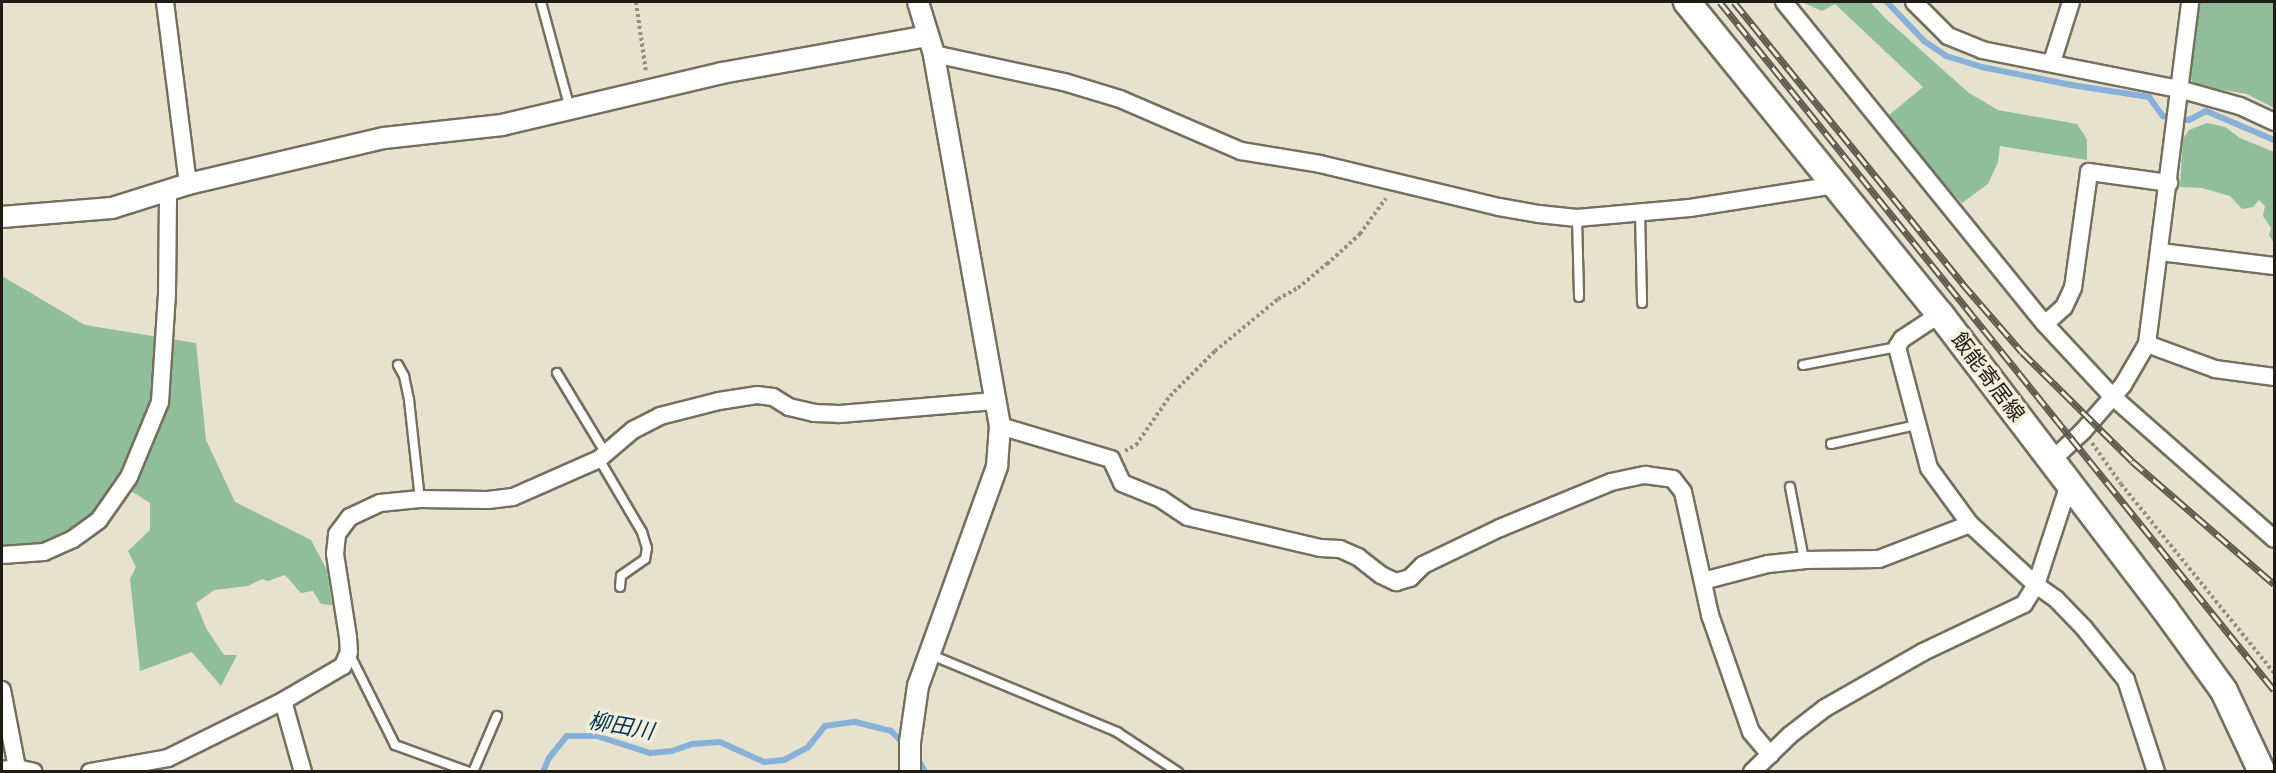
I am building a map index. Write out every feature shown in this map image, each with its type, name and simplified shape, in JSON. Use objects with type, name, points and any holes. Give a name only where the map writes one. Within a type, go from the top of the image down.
[{"type":"main road","name":"飯能寄居線","points":[[1687,2],[1940,314],[2052,460],[2223,691],[2262,771]]},
{"type":"street","points":[[165,2],[188,184]]},
{"type":"street","points":[[910,771],[910,742],[918,686],[997,466],[1000,426],[931,45],[918,2]]},
{"type":"street","points":[[1784,2],[2045,324],[2112,396],[2274,539]]},
{"type":"street","points":[[1914,2],[1948,36],[1982,50],[2052,62],[2178,97],[2240,106],[2274,122]]},
{"type":"street","points":[[2052,62],[2071,2]]},
{"type":"street","points":[[2052,460],[2083,430],[2123,385],[2147,344],[2190,2]]},
{"type":"street","points":[[2,217],[112,208],[188,184],[384,138],[502,125],[722,73],[931,45],[1120,99],[1241,151],[1320,164],[1499,207],[1577,218],[1690,208],[1836,185]]},
{"type":"street","points":[[2045,324],[2064,307],[2073,288],[2089,172],[2169,183]]},
{"type":"street","points":[[2,555],[44,552],[73,539],[99,520],[129,477],[160,402],[167,294],[168,191]]},
{"type":"street","points":[[2160,252],[2274,266]]},
{"type":"street","points":[[1940,314],[1902,339],[1897,347],[1929,468],[1970,524],[2036,585],[2056,599],[2084,628],[2126,680],[2156,771]]},
{"type":"street","points":[[2147,344],[2215,369],[2274,377]]},
{"type":"street","points":[[90,771],[168,758],[283,701],[344,666],[349,652],[335,554],[337,534],[350,517],[380,502],[420,499],[488,500],[513,497],[602,457],[633,430],[660,416],[757,395],[773,397],[789,407],[831,413],[996,401]]},
{"type":"street","points":[[1000,426],[1111,459],[1122,483],[1161,499],[1188,517],[1320,548],[1340,549],[1358,557],[1381,575],[1396,582],[1410,578],[1423,565],[1500,528],[1611,482],[1645,476],[1674,479],[1683,492],[1710,615],[1751,732],[1770,755]]},
{"type":"street","points":[[1752,771],[1790,735],[1824,708],[1923,652],[2024,604],[2036,585],[2069,484]]},
{"type":"street","points":[[1703,581],[1768,564],[1804,560],[1879,559],[1970,524]]},
{"type":"street","points":[[2,690],[9,769],[34,771]]},
{"type":"street","points":[[283,701],[303,771]]},
{"type":"lane","points":[[541,2],[570,110]]},
{"type":"lane","points":[[1640,212],[1642,303]]},
{"type":"lane","points":[[1577,218],[1580,297]]},
{"type":"lane","points":[[1803,365],[1897,347]]},
{"type":"lane","points":[[398,365],[404,376],[409,400],[420,499]]},
{"type":"lane","points":[[557,372],[642,532],[647,548],[645,559],[621,576],[620,587]]},
{"type":"lane","points":[[1831,444],[1917,425]]},
{"type":"lane","points":[[1790,487],[1804,560]]},
{"type":"lane","points":[[349,652],[395,745],[471,771],[497,716]]},
{"type":"lane","points":[[928,653],[1117,732],[1178,771]]},
{"type":"path","points":[[636,2],[649,90]]},
{"type":"path","points":[[1111,459],[1136,445],[1170,396],[1215,351],[1278,298],[1298,288],[1360,234],[1381,207],[1395,181]]},
{"type":"path","points":[[2083,430],[2121,484],[2274,673]]},
{"type":"green space","points":[[1802,2],[1870,2],[1969,93],[1998,110],[2077,124],[2087,139],[2087,160],[2000,146],[1998,162],[1988,184],[1962,203],[1914,152],[1889,115],[1923,87],[1835,4],[1822,11]]},
{"type":"green space","points":[[2196,2],[2274,2],[2274,108],[2247,94],[2194,85],[2189,74]]},
{"type":"green space","points":[[2207,123],[2225,127],[2240,138],[2274,152],[2274,243],[2269,235],[2271,228],[2263,216],[2265,206],[2259,200],[2253,207],[2242,209],[2230,196],[2202,188],[2180,187],[2183,139],[2189,130]]},
{"type":"green space","points":[[2,276],[85,325],[196,343],[206,440],[235,502],[311,540],[327,570],[332,605],[321,604],[313,591],[301,593],[285,575],[268,581],[262,579],[248,586],[214,590],[196,603],[206,628],[224,655],[237,655],[221,686],[192,652],[140,671],[130,579],[136,567],[128,551],[150,530],[150,503],[118,483],[83,527],[49,544],[24,548],[2,545]]},
{"type":"waterway","points":[[1887,2],[1924,41],[1946,56],[1982,67],[2071,85],[2149,97],[2163,116],[2189,120],[2206,111],[2274,140]]},
{"type":"waterway","name":"柳田川","points":[[543,772],[549,758],[567,736],[597,736],[650,753],[672,751],[692,744],[720,742],[764,762],[784,760],[808,747],[825,726],[855,722],[891,731],[905,745]]},
{"type":"waterway","name":"柳田川","points":[[917,757],[925,772]]},
{"type":"railway","points":[[1720,2],[2274,690]]},
{"type":"railway","points":[[1734,2],[1962,283],[2022,352],[2132,461],[2274,584]]}]
